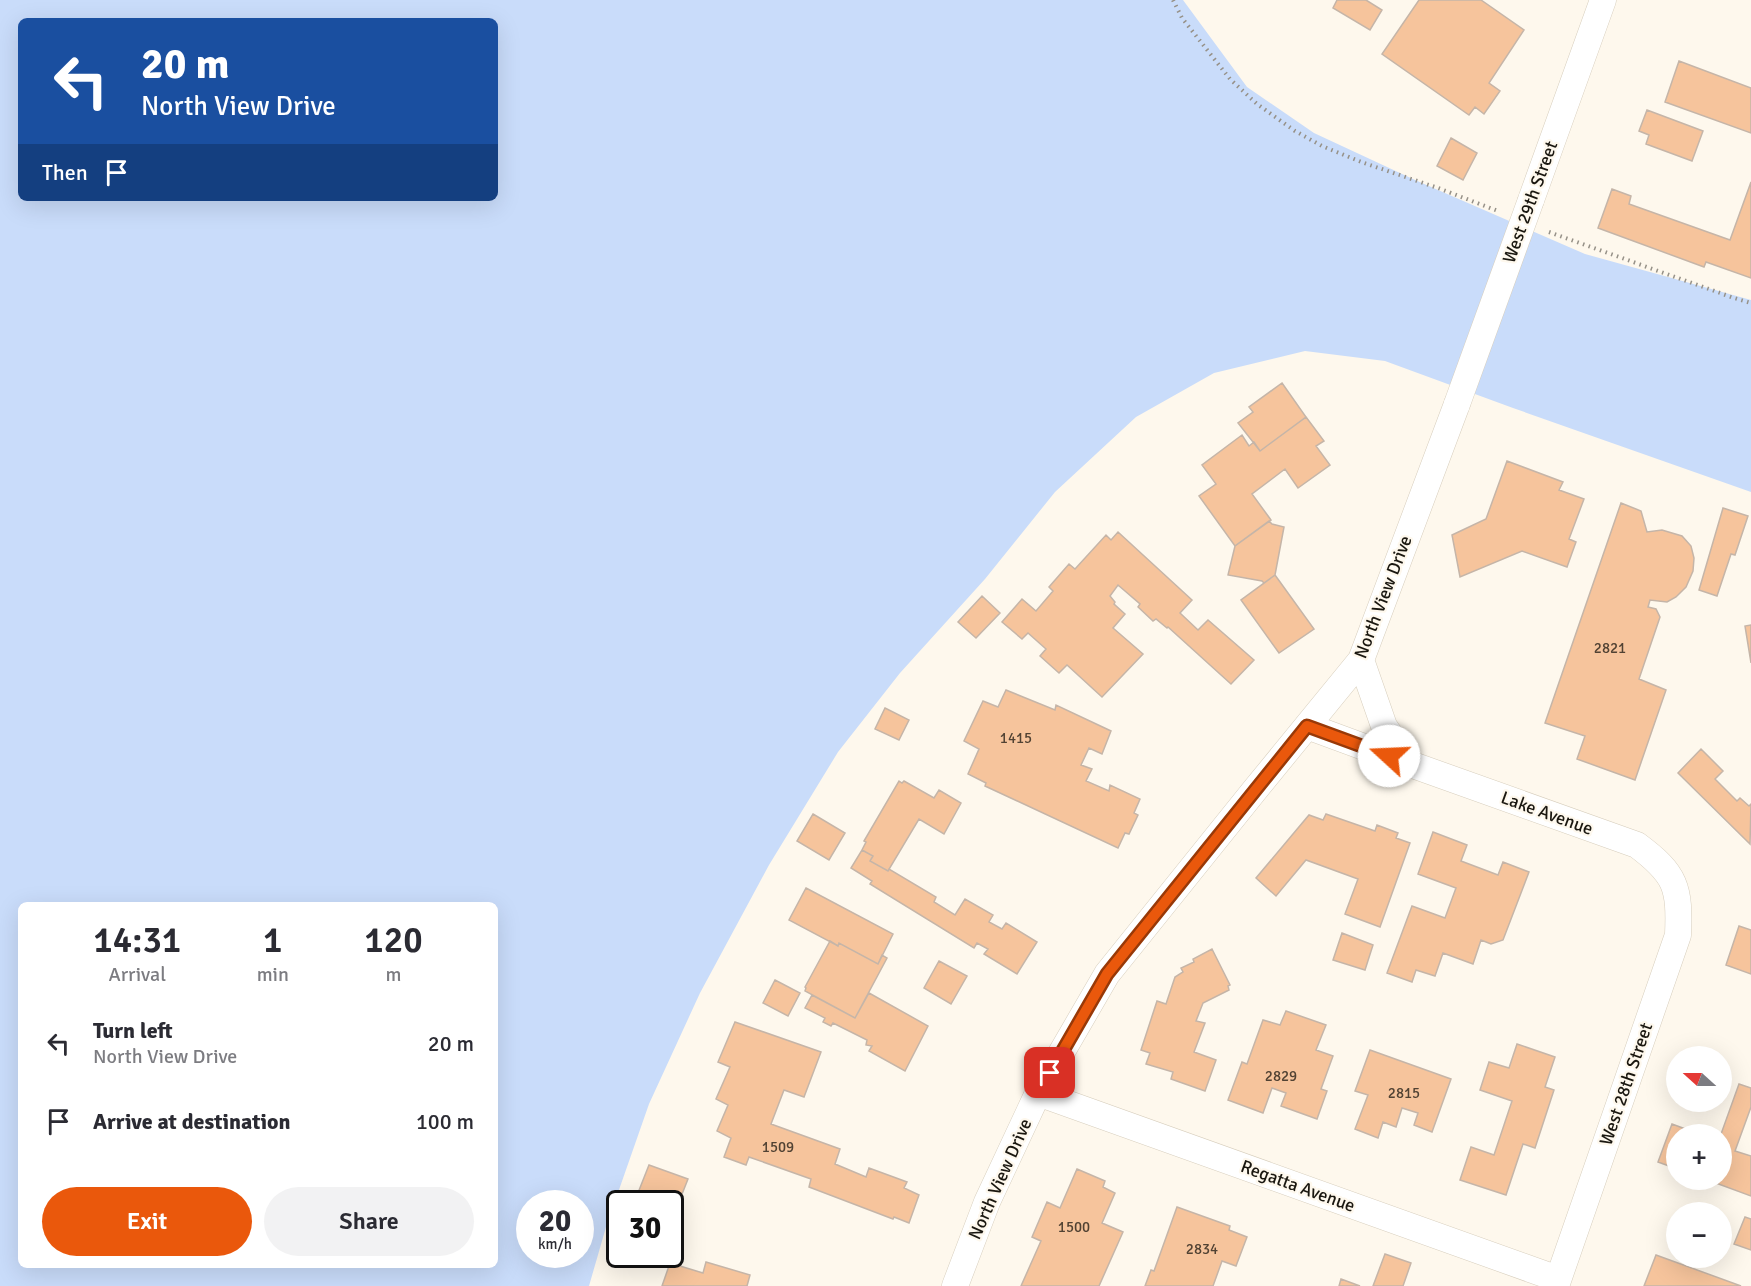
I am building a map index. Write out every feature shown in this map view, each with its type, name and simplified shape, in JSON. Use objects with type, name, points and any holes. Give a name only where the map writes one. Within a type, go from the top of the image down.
[{"type":"street","name":"West 29th Street","points":[[1457,404],[1603,0]]},
{"type":"street","name":"North View Drive","points":[[955,1286],[987,1202],[1038,1093],[1107,974],[1361,660],[1457,404]]},
{"type":"street","points":[[1361,660],[1384,726],[1410,764]]},
{"type":"street","name":"Lake Avenue","points":[[1307,726],[1637,845],[1657,860],[1673,880]]},
{"type":"street","name":"West 28th Street","points":[[1557,1282],[1678,935],[1679,907],[1673,880]]},
{"type":"street","name":"Regatta Avenue","points":[[1038,1093],[1557,1282]]},
{"type":"path","points":[[1173,0],[1182,18],[1230,79],[1257,104],[1294,132],[1342,154],[1498,212]]},
{"type":"path","points":[[1549,232],[1751,303]]},
{"type":"water","points":[[0,0],[1183,0],[1247,87],[1314,133],[1585,254],[1751,300],[1751,492],[1385,361],[1305,351],[1214,373],[1136,417],[1055,492],[985,579],[900,673],[838,752],[769,865],[700,993],[649,1104],[619,1190],[606,1190],[606,1227],[589,1286],[0,1286]]},
{"type":"building","points":[[1337,0],[1366,0],[1382,10],[1370,30],[1333,8]]},
{"type":"building","points":[[1419,0],[1481,0],[1524,30],[1489,83],[1500,91],[1484,114],[1475,107],[1469,115],[1382,54]]},
{"type":"building","points":[[1679,61],[1751,88],[1751,133],[1665,102]]},
{"type":"building","points":[[1647,110],[1703,131],[1692,161],[1646,144],[1649,135],[1639,131]]},
{"type":"building","points":[[1451,138],[1477,153],[1463,180],[1437,166]]},
{"type":"building","points":[[1751,182],[1751,278],[1706,262],[1704,267],[1598,228],[1612,189],[1631,196],[1629,204],[1730,240]]},
{"type":"building","points":[[1282,383],[1306,417],[1260,451],[1238,423],[1253,412],[1249,407]]},
{"type":"building","points":[[1306,417],[1324,441],[1316,446],[1330,465],[1298,488],[1285,469],[1252,494],[1271,520],[1235,546],[1199,496],[1216,484],[1202,465],[1242,435],[1249,446],[1254,442],[1260,451]]},
{"type":"building","points":[[1507,461],[1563,482],[1559,490],[1584,499],[1569,539],[1576,542],[1567,567],[1522,551],[1460,577],[1452,535],[1486,519]]},
{"type":"building","points":[[1621,503],[1641,511],[1647,532],[1662,530],[1682,536],[1691,546],[1694,558],[1693,571],[1686,587],[1667,602],[1650,600],[1648,607],[1656,609],[1660,617],[1639,679],[1666,690],[1635,780],[1577,759],[1585,736],[1545,723]]},
{"type":"building","points":[[1723,508],[1748,516],[1735,555],[1731,554],[1717,596],[1699,590]]},
{"type":"building","points":[[1269,521],[1284,527],[1275,575],[1264,583],[1228,575],[1235,546]]},
{"type":"building","points":[[1118,532],[1192,600],[1180,613],[1198,630],[1208,620],[1254,660],[1231,684],[1168,627],[1156,619],[1153,621],[1138,607],[1140,604],[1118,585],[1110,596],[1114,604],[1125,614],[1113,628],[1143,654],[1102,697],[1067,665],[1059,673],[1040,656],[1046,649],[1028,633],[1022,639],[1002,622],[1022,599],[1036,611],[1053,591],[1049,587],[1069,564],[1075,569],[1106,535],[1111,540]]},
{"type":"building","points":[[1275,575],[1314,629],[1279,653],[1241,600]]},
{"type":"building","points":[[982,596],[1000,613],[976,638],[958,622]]},
{"type":"building","points":[[1751,625],[1751,663],[1745,626]]},
{"type":"building","points":[[1006,690],[1055,710],[1056,705],[1111,731],[1102,754],[1089,748],[1081,765],[1092,769],[1086,781],[1109,791],[1110,785],[1140,799],[1134,813],[1138,815],[1129,834],[1125,833],[1118,848],[985,786],[986,783],[968,774],[979,749],[964,741],[983,701],[998,707]]},
{"type":"building","points":[[885,708],[909,720],[899,740],[875,729]]},
{"type":"building","points":[[1701,749],[1723,771],[1715,779],[1737,801],[1740,798],[1749,806],[1751,804],[1750,844],[1678,773]]},
{"type":"building","points":[[899,781],[902,783],[904,781],[934,798],[939,790],[961,803],[944,834],[919,819],[888,871],[870,861],[873,856],[862,850],[866,842],[864,841]]},
{"type":"building","points":[[813,814],[845,833],[829,860],[797,841]]},
{"type":"building","points":[[1326,814],[1375,831],[1377,825],[1398,833],[1396,838],[1410,843],[1380,927],[1345,914],[1358,879],[1306,860],[1276,896],[1256,878],[1309,815],[1323,820]]},
{"type":"building","points":[[1433,832],[1467,845],[1461,861],[1498,875],[1503,862],[1529,872],[1503,940],[1491,944],[1481,940],[1473,964],[1443,953],[1435,976],[1416,970],[1412,982],[1387,973],[1412,906],[1445,918],[1456,888],[1418,874]]},
{"type":"building","points":[[862,850],[873,856],[870,861],[888,871],[889,869],[936,897],[934,902],[955,915],[965,899],[993,915],[989,922],[1002,929],[1006,923],[1037,942],[1017,974],[984,954],[988,949],[977,943],[974,948],[870,884],[872,881],[851,868]]},
{"type":"building","points":[[806,888],[893,934],[878,964],[789,920]]},
{"type":"building","points":[[1739,926],[1751,930],[1751,974],[1726,965]]},
{"type":"building","points":[[1342,933],[1373,945],[1365,970],[1333,960]]},
{"type":"building","points":[[830,941],[838,946],[839,943],[878,964],[882,955],[887,958],[855,1018],[805,991]]},
{"type":"building","points":[[1212,949],[1230,985],[1229,990],[1203,1003],[1196,1021],[1205,1023],[1194,1052],[1216,1060],[1205,1091],[1171,1079],[1173,1072],[1146,1064],[1150,1053],[1141,1050],[1157,1001],[1166,1004],[1175,977],[1183,972],[1181,968]]},
{"type":"building","points":[[939,961],[967,976],[951,1004],[924,988]]},
{"type":"building","points":[[775,980],[800,993],[788,1016],[763,1003]]},
{"type":"building","points":[[869,993],[928,1026],[905,1071],[869,1051],[872,1046],[866,1045],[867,1040],[833,1023],[831,1026],[823,1022],[825,1018],[805,1008],[812,995],[855,1018]]},
{"type":"building","points":[[1286,1011],[1326,1025],[1316,1050],[1333,1056],[1321,1089],[1327,1091],[1317,1119],[1281,1106],[1286,1093],[1272,1088],[1263,1113],[1228,1100],[1242,1062],[1247,1064],[1263,1020],[1280,1025]]},
{"type":"building","points":[[735,1022],[821,1052],[804,1097],[784,1090],[771,1124],[840,1149],[835,1164],[866,1177],[869,1168],[907,1182],[904,1188],[919,1195],[909,1223],[809,1187],[811,1179],[749,1157],[746,1165],[724,1157],[731,1138],[717,1131],[728,1105],[716,1099],[730,1067],[718,1062]]},
{"type":"building","points":[[1517,1044],[1555,1057],[1545,1087],[1554,1090],[1535,1148],[1523,1144],[1506,1195],[1460,1180],[1471,1147],[1494,1155],[1512,1101],[1480,1090],[1489,1062],[1509,1068]]},
{"type":"building","points":[[1370,1050],[1451,1079],[1432,1132],[1414,1125],[1418,1113],[1402,1108],[1396,1127],[1383,1122],[1378,1138],[1355,1129],[1368,1095],[1355,1091]]},
{"type":"building","points":[[1739,1084],[1751,1088],[1751,1107],[1735,1151],[1751,1156],[1751,1196],[1732,1189],[1732,1124],[1725,1124],[1729,1112],[1732,1112],[1732,1103]]},
{"type":"building","points":[[1666,1140],[1666,1165],[1658,1162]]},
{"type":"building","points":[[649,1165],[688,1179],[684,1190],[639,1190]]},
{"type":"building","points":[[1077,1169],[1105,1181],[1103,1187],[1115,1193],[1102,1223],[1123,1232],[1099,1286],[1021,1286],[1041,1241],[1032,1237],[1047,1202],[1060,1208]]},
{"type":"building","points":[[1177,1207],[1230,1226],[1229,1230],[1247,1237],[1236,1266],[1222,1261],[1213,1286],[1145,1286],[1151,1270],[1154,1271]]},
{"type":"building","points":[[1745,1217],[1751,1219],[1751,1250],[1734,1244]]},
{"type":"building","points":[[1385,1254],[1411,1263],[1403,1286],[1373,1286]]},
{"type":"building","points":[[1656,1255],[1666,1259],[1666,1268],[1692,1268],[1741,1286],[1644,1286]]},
{"type":"building","points":[[706,1262],[750,1275],[747,1286],[662,1286],[668,1268],[684,1267],[703,1273]]},
{"type":"building","points":[[1341,1279],[1360,1286],[1339,1286]]},
{"type":"route","points":[[1050,1073],[1107,974],[1307,726],[1389,756]]}]
